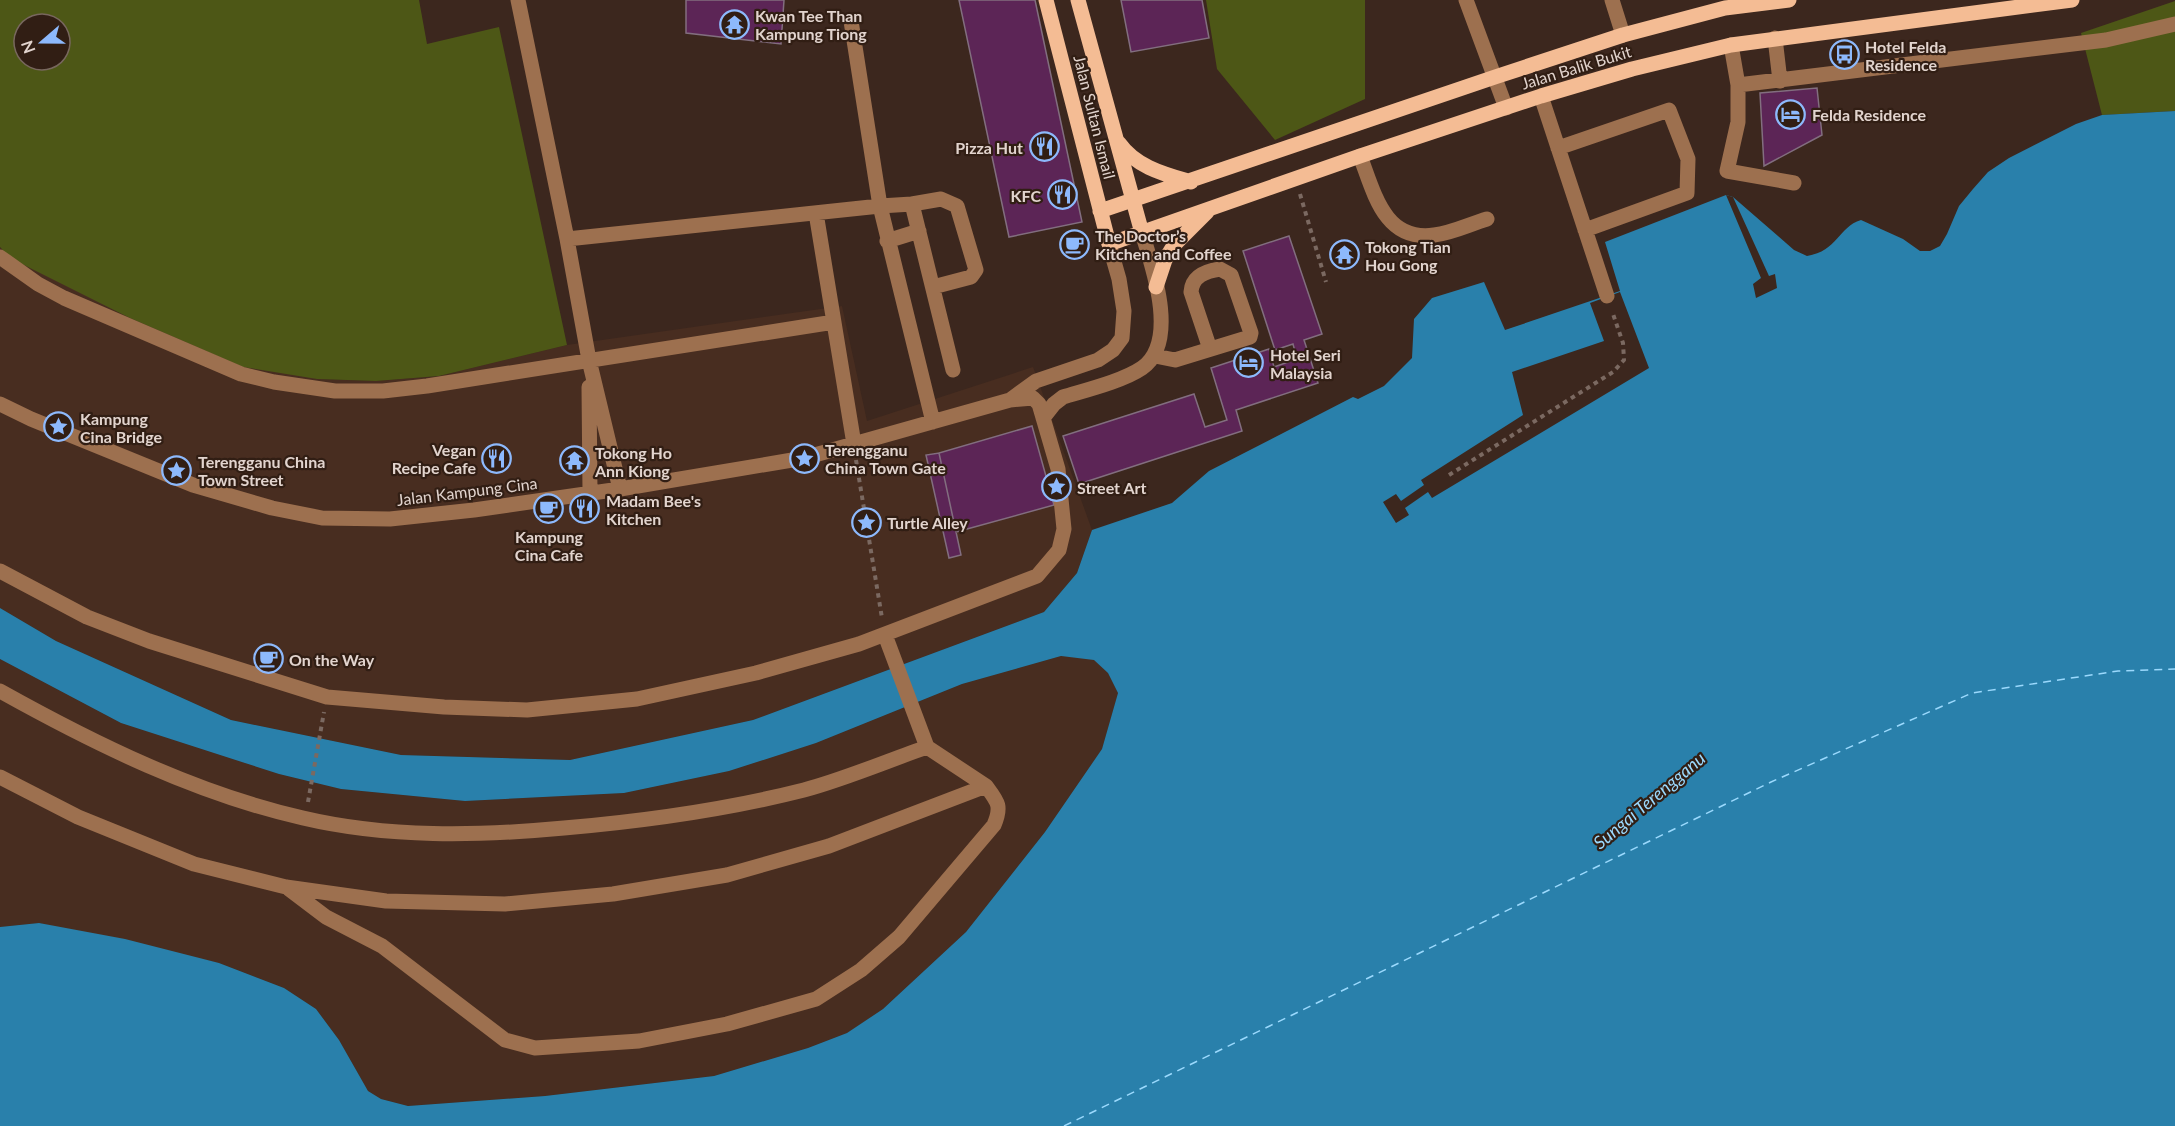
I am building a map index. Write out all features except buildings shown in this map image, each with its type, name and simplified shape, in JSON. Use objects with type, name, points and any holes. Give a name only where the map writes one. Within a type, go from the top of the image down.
[{"type":"main road","name":"Jalan Sultan Ismail","points":[[1046,0],[1109,244]]},
{"type":"main road","name":"Jalan Sultan Ismail","points":[[1078,0],[1142,233]]},
{"type":"main road","name":"Jalan Balik Bukit","points":[[1100,211],[1623,35],[1725,8],[1789,0]]},
{"type":"main road","name":"Jalan Balik Bukit","points":[[1109,244],[1360,156],[1540,96],[1632,69],[1731,45],[1775,38],[2072,0]]},
{"type":"main road","points":[[1117,140],[1127,154],[1157,172],[1191,182]]},
{"type":"main road","points":[[1156,287],[1165,260],[1174,245],[1212,208]]},
{"type":"street","points":[[518,0],[567,239],[588,360],[620,489]]},
{"type":"street","points":[[1466,0],[1506,108]]},
{"type":"street","points":[[1612,0],[1623,35]]},
{"type":"street","points":[[851,21],[887,241],[933,422]]},
{"type":"street","points":[[1738,85],[2106,40],[2175,24]]},
{"type":"street","points":[[1775,38],[1780,81]]},
{"type":"street","points":[[1731,45],[1738,85],[1738,122],[1727,171],[1794,183]]},
{"type":"street","points":[[1540,96],[1607,296]]},
{"type":"street","points":[[1558,148],[1669,110],[1688,159],[1687,193],[1585,230]]},
{"type":"street","points":[[1360,156],[1380,206],[1389,221],[1406,231],[1420,236],[1436,235],[1487,219]]},
{"type":"street","points":[[567,239],[912,204],[941,199],[957,206],[976,270],[971,277],[933,287]]},
{"type":"street","points":[[912,204],[953,370]]},
{"type":"street","points":[[816,213],[854,444]]},
{"type":"street","points":[[887,241],[919,231]]},
{"type":"street","points":[[1043,418],[1063,397],[1129,375],[1142,368],[1155,356],[1161,338],[1161,313],[1142,233]]},
{"type":"street","name":"Jalan Kampung Cina","points":[[0,404],[31,419],[193,485],[272,508],[322,518],[390,519],[474,510],[620,489],[804,458],[1010,400],[1036,381],[1098,360],[1113,350],[1122,338],[1124,311],[1119,279],[1109,244]]},
{"type":"street","points":[[0,257],[38,284],[64,298],[241,374],[274,382],[335,391],[427,386],[834,322]]},
{"type":"street","points":[[1155,356],[1175,360],[1250,337],[1251,333],[1231,275],[1220,269],[1200,276],[1192,285],[1191,292],[1210,349]]},
{"type":"street","points":[[588,360],[590,492]]},
{"type":"street","points":[[0,571],[87,617],[149,641],[327,697],[444,707],[527,710],[637,699],[756,673],[885,635],[1037,576],[1059,550],[1064,529],[1058,469],[1039,404],[1033,398],[1010,400]]},
{"type":"street","points":[[286,888],[326,917],[382,946],[505,1040],[535,1048],[639,1041],[727,1024],[816,999],[861,970],[898,937],[994,825],[998,816],[999,803],[986,786],[927,747],[885,635]]},
{"type":"street","points":[[0,691],[102,744],[207,790],[304,819],[389,831],[500,834],[608,825],[714,810],[806,789],[927,747]]},
{"type":"street","points":[[0,777],[78,817],[194,864],[286,888],[386,901],[505,904],[614,894],[727,874],[829,846],[986,786]]},
{"type":"path","points":[[1294,179],[1326,282]]},
{"type":"path","points":[[1449,475],[1613,372],[1619,366],[1624,360],[1623,343],[1607,296]]},
{"type":"path","points":[[854,444],[885,635]]},
{"type":"path","points":[[310,790],[321,728]]},
{"type":"shaded area","points":[[0,247],[10,258],[53,278],[317,379],[376,381],[439,376],[567,345],[842,306],[867,421],[1033,367],[1092,530],[1077,573],[1044,612],[753,720],[570,760],[401,755],[231,720],[56,641],[0,608]]},
{"type":"shaded area","points":[[1061,656],[1094,659],[1108,673],[1118,693],[1102,749],[1045,832],[966,932],[883,1009],[847,1033],[808,1048],[714,1076],[545,1096],[408,1106],[381,1099],[368,1091],[339,1040],[316,1009],[284,988],[219,963],[39,923],[0,927],[0,659],[121,723],[279,774],[341,789],[465,801],[624,793],[729,771],[816,743],[962,684]]},
{"type":"green space","points":[[0,0],[419,0],[427,44],[499,27],[567,345],[439,376],[376,381],[317,379],[243,367],[130,318],[10,258],[0,247]]},
{"type":"green space","points":[[1206,0],[1365,0],[1365,99],[1275,140],[1217,69]]},
{"type":"green space","points":[[2175,1],[2175,111],[2102,115],[2081,33]]},
{"type":"water","name":"Sungai Terengganu","points":[[2175,111],[2175,1126],[0,1126],[0,927],[39,923],[125,939],[219,963],[284,988],[316,1009],[339,1040],[368,1091],[381,1099],[408,1106],[545,1096],[714,1076],[808,1048],[847,1033],[883,1009],[966,932],[1045,832],[1102,749],[1118,693],[1108,673],[1094,660],[1061,656],[962,684],[816,743],[729,771],[624,793],[465,801],[341,789],[279,774],[121,723],[0,659],[0,608],[56,641],[231,720],[401,755],[570,760],[753,720],[1044,612],[1077,573],[1092,530],[1172,503],[1209,471],[1353,397],[1358,399],[1384,386],[1412,358],[1414,319],[1432,298],[1484,282],[1505,330],[1620,291],[1605,242],[1726,195],[1733,197],[1794,250],[1807,256],[1825,249],[1853,223],[1861,220],[1903,239],[1920,251],[1930,251],[1940,246],[1959,206],[1973,189],[1988,172],[2009,158],[2076,124],[2102,115]]},
{"type":"pier","points":[[1726,195],[1733,197],[1769,276],[1775,274],[1777,288],[1756,298],[1753,284],[1761,278]]},
{"type":"pier","points":[[1620,292],[1649,368],[1432,498],[1428,492],[1405,508],[1409,515],[1396,523],[1383,502],[1396,494],[1401,501],[1424,485],[1421,480],[1523,415],[1512,372],[1604,341],[1590,303]]},
{"type":"ferry route","points":[[1064,1126],[1771,782],[1972,693],[2118,671],[2175,669]]},
{"type":"place","name":"Kwan Tee Than Kampung Tiong","points":[[734,24]]},
{"type":"place","name":"Hotel Felda Residence","points":[[1844,55]]},
{"type":"place","name":"Felda Residence","points":[[1791,114]]},
{"type":"place","name":"Pizza Hut","points":[[1044,147]]},
{"type":"place","name":"KFC","points":[[1062,195]]},
{"type":"place","name":"The Doctor’s Kitchen and Coffee","points":[[1074,244]]},
{"type":"place","name":"Tokong Tian Hou Gong","points":[[1344,255]]},
{"type":"place","name":"Hotel Seri Malaysia","points":[[1249,363]]},
{"type":"place","name":"Kampung Cina Bridge","points":[[59,427]]},
{"type":"place","name":"Vegan Recipe Cafe","points":[[497,458]]},
{"type":"place","name":"Terengganu China Town Gate","points":[[804,458]]},
{"type":"place","name":"Tokong Ho Ann Kiong","points":[[574,461]]},
{"type":"place","name":"Terengganu China Town Street","points":[[177,470]]},
{"type":"place","name":"Street Art","points":[[1056,487]]},
{"type":"place","name":"Kampung Cina Cafe","points":[[549,508]]},
{"type":"place","name":"Madam Bee's Kitchen","points":[[585,509]]},
{"type":"place","name":"Turtle Alley","points":[[866,522]]},
{"type":"place","name":"On the Way","points":[[268,659]]}]
